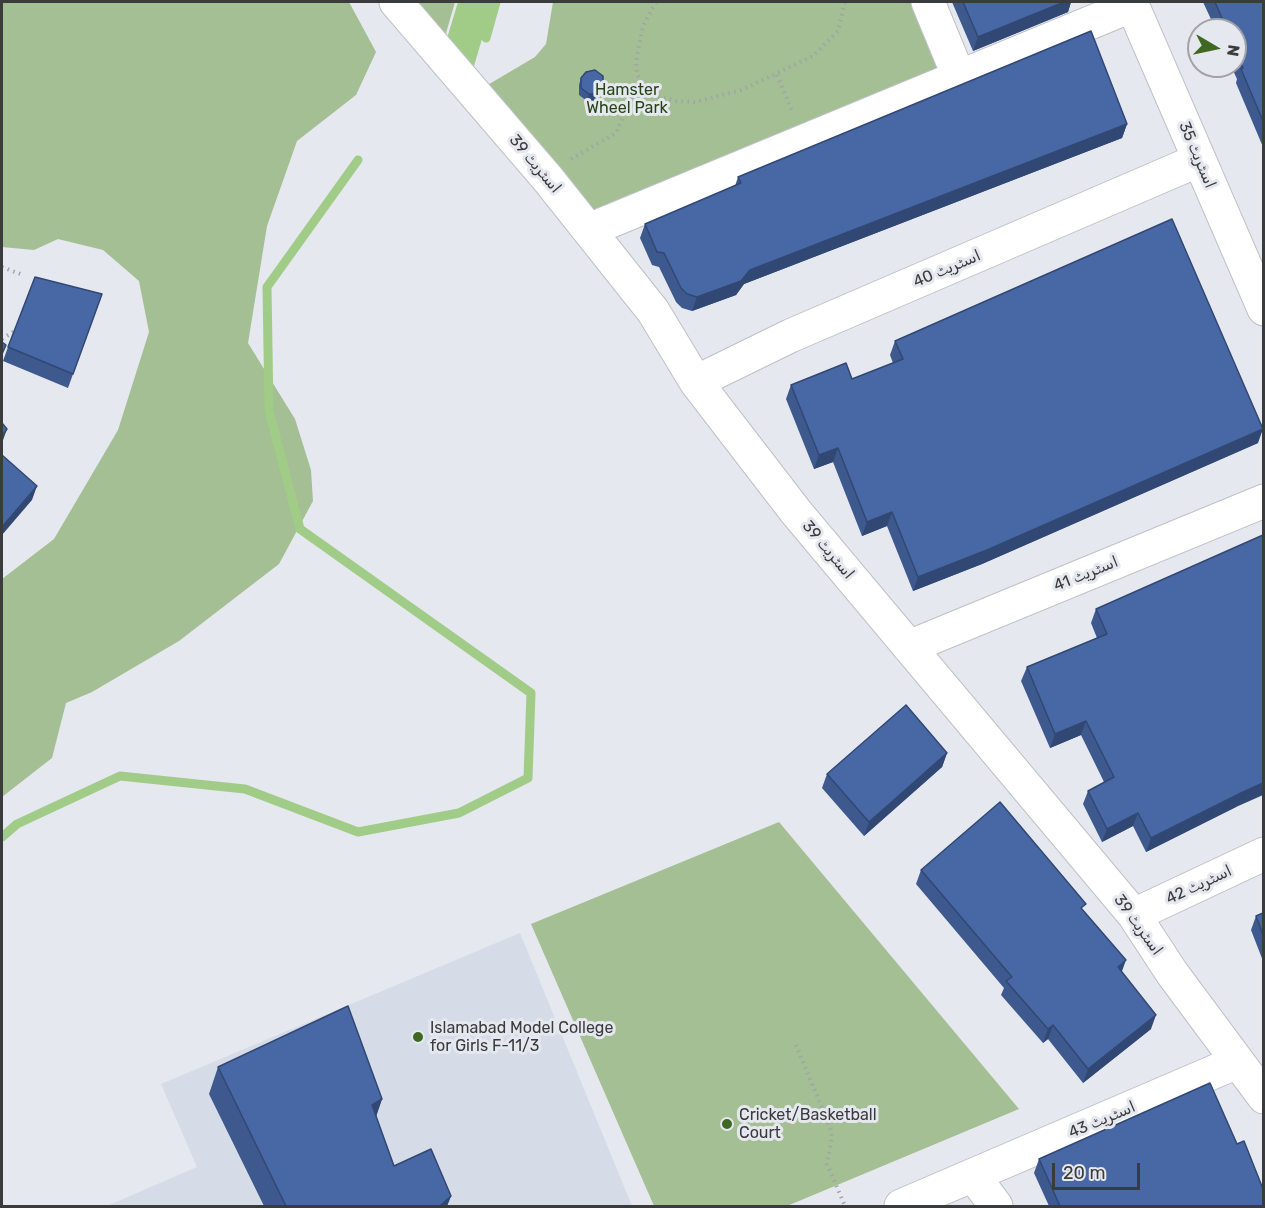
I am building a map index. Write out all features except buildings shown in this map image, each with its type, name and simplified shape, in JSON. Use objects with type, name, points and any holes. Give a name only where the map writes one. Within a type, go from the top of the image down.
[{"type":"street","name":"اسٹریٹ 39","points":[[396,2],[548,179],[653,311],[696,382],[796,512],[1134,915],[1263,1097]]},
{"type":"street","points":[[928,2],[959,77]]},
{"type":"street","points":[[589,230],[1132,3]]},
{"type":"street","name":"اسٹریٹ 35","points":[[1132,3],[1263,309]]},
{"type":"street","name":"اسٹریٹ 40","points":[[696,382],[790,336],[1199,160]]},
{"type":"street","name":"اسٹریٹ 41","points":[[909,647],[1263,501]]},
{"type":"street","name":"اسٹریٹ 42","points":[[1134,915],[1263,854]]},
{"type":"street","name":"اسٹریٹ 43","points":[[901,1206],[1237,1062]]},
{"type":"street","points":[[973,1175],[996,1206]]},
{"type":"path","points":[[656,2],[646,16],[636,61],[637,74],[642,84],[662,99],[695,102],[731,94],[777,75],[813,56],[834,36],[845,2]]},
{"type":"path","points":[[777,75],[806,140]]},
{"type":"path","points":[[548,179],[568,161],[616,133],[632,96],[642,84]]},
{"type":"path","points":[[2,267],[23,274]]},
{"type":"path","points":[[2,339],[22,326]]},
{"type":"path","points":[[796,1045],[830,1127],[832,1137],[827,1164],[845,1206]]},
{"type":"shaded area","points":[[458,2],[493,2],[468,86],[442,55]]},
{"type":"shaded area","name":"Islamabad Model College for Girls F-11/3","points":[[520,933],[632,1206],[107,1206],[197,1167],[161,1084]]},
{"type":"green space","points":[[2,2],[349,2],[376,52],[356,95],[297,141],[267,226],[248,343],[295,419],[311,470],[313,501],[279,564],[179,641],[92,692],[66,703],[52,758],[2,797],[2,579],[54,539],[118,430],[149,332],[139,281],[103,250],[58,239],[34,250],[2,247]]},
{"type":"green space","points":[[415,2],[455,2],[444,40]]},
{"type":"green space","name":"Hamster Wheel Park","points":[[553,2],[921,2],[948,69],[585,225],[474,93],[535,57],[546,44]]},
{"type":"green space","points":[[779,822],[1019,1109],[787,1206],[654,1206],[531,924]]},
{"type":"waterway","points":[[486,38],[496,2]]},
{"type":"waterway","points":[[2,837],[17,824],[120,776],[245,789],[358,832],[459,813],[528,778],[531,693],[300,529],[269,411],[267,287],[358,160]]},
{"type":"place","name":"Islamabad Model College for Girls F-11/3","points":[[418,1037]]},
{"type":"place","name":"Cricket/Basketball Court","points":[[727,1124]]}]
